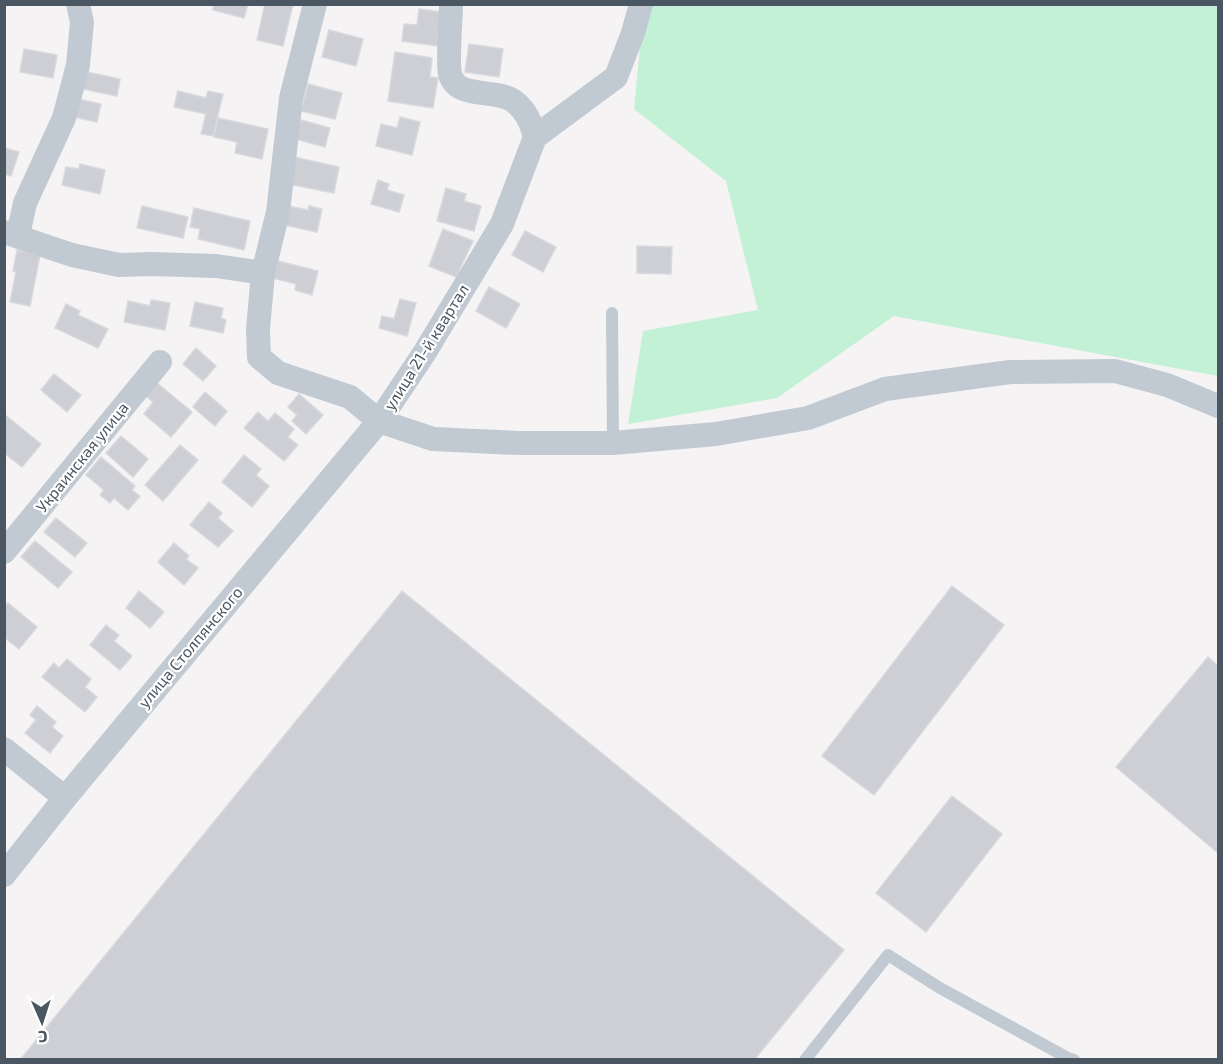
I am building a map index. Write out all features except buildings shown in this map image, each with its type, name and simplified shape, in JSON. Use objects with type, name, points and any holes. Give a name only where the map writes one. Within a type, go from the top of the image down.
[{"type":"street","points":[[78,4],[82,22],[78,65],[64,118],[11,233],[72,255],[119,265],[216,266],[263,273]]},
{"type":"street","name":"улица 21-й квартал","points":[[315,4],[291,98],[278,212],[263,273],[258,357],[278,373],[350,397],[379,421],[425,352],[502,224],[535,137]]},
{"type":"street","points":[[451,4],[450,73],[455,85],[463,90],[488,93],[513,100],[529,118],[535,137],[616,77],[633,33],[641,4]]},
{"type":"street","name":"Украинская улица","points":[[4,552],[160,362]]},
{"type":"street","points":[[379,421],[433,439],[518,443],[613,443],[716,434],[808,418],[885,389],[1010,372],[1115,371],[1167,385],[1218,406]]},
{"type":"street","name":"улица Столпянского","points":[[4,875],[65,798],[379,421]]},
{"type":"street","points":[[4,749],[65,798]]},
{"type":"lane","points":[[612,313],[613,443]]},
{"type":"lane","points":[[805,1059],[888,955],[940,988],[1068,1058],[1074,1059]]},
{"type":"green space","points":[[650,5],[1218,5],[1218,376],[894,316],[777,398],[628,424],[643,331],[758,310],[726,181],[634,109],[640,47]]}]
